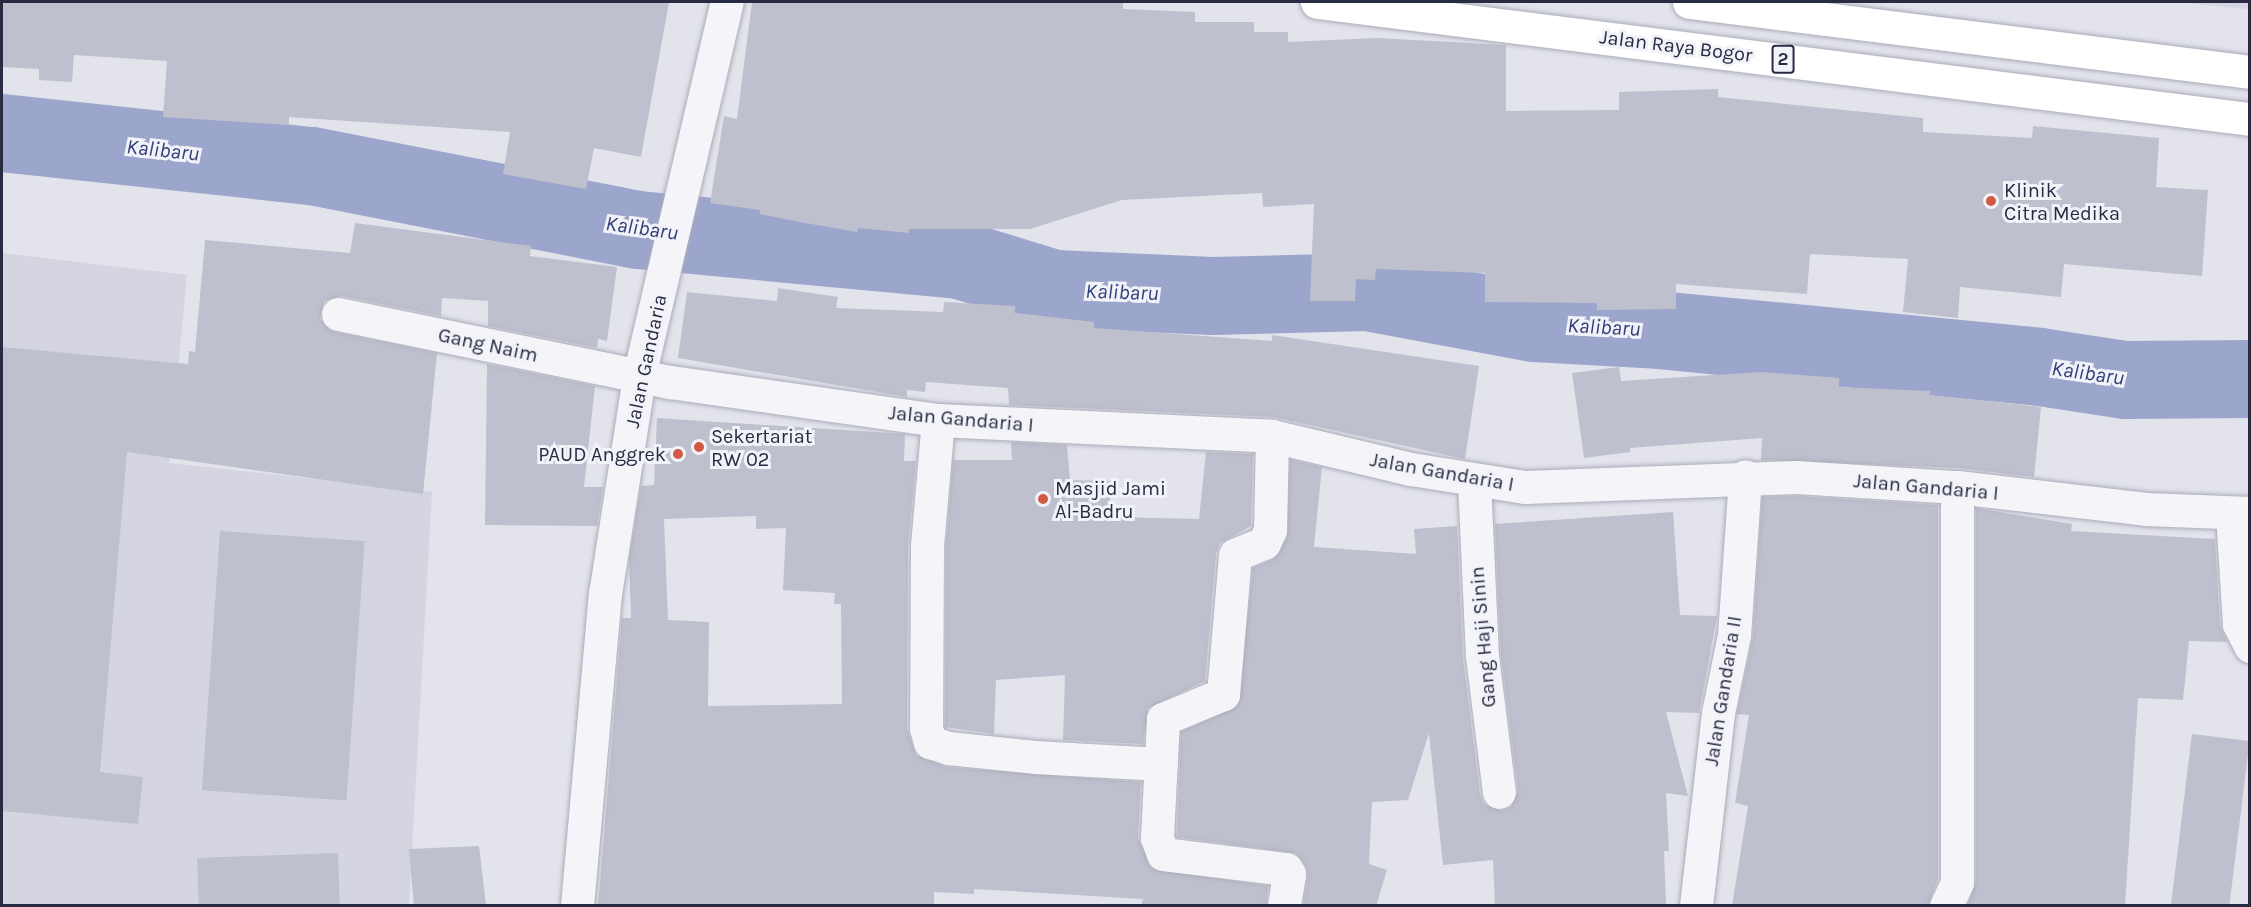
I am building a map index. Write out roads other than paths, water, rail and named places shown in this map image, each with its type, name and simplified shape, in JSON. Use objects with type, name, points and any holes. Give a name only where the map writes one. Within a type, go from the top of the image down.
[{"type":"highway","name":"Jalan Raya Bogor","points":[[1317,2],[2250,119]]},
{"type":"highway","points":[[1689,2],[2250,72]]},
{"type":"street","name":"Jalan Gandaria","points":[[577,906],[604,594],[639,376],[664,278],[727,2]]},
{"type":"street","name":"Gang Naim","points":[[338,314],[639,376]]},
{"type":"street","name":"Jalan Gandaria I","points":[[639,376],[938,420],[1272,436],[1474,481],[1525,487],[1745,476],[1957,487],[2067,502],[2241,513]]},
{"type":"street","points":[[938,420],[927,547],[926,728],[930,742],[948,748],[1024,756],[1161,764]]},
{"type":"street","points":[[1272,436],[1270,530],[1264,543],[1235,555],[1223,694],[1163,719],[1157,838],[1163,854],[1286,869],[1289,874],[1284,906]]},
{"type":"street","name":"Jalan Gandaria II","points":[[1696,906],[1718,713],[1734,635],[1745,476]]},
{"type":"street","name":"Gang Haji Sinin","points":[[1474,481],[1482,656],[1499,792]]},
{"type":"street","points":[[1946,906],[1958,882],[1957,487]]},
{"type":"street","points":[[2241,513],[2239,624],[2250,646]]},
{"type":"waterway","name":"Kalibaru","points":[[2,133],[312,166],[638,230],[960,260],[1054,289],[1213,296],[1367,292],[1534,323],[1658,330],[2040,367],[2125,380],[2250,379]]},
{"type":"place","name":"Klinik Citra Medika","points":[[1991,201]]},
{"type":"place","name":"Sekertariat RW 02","points":[[699,447]]},
{"type":"place","name":"PAUD Anggrek","points":[[678,454]]},
{"type":"place","name":"Masjid Jami Al-Badru","points":[[1043,499]]}]
